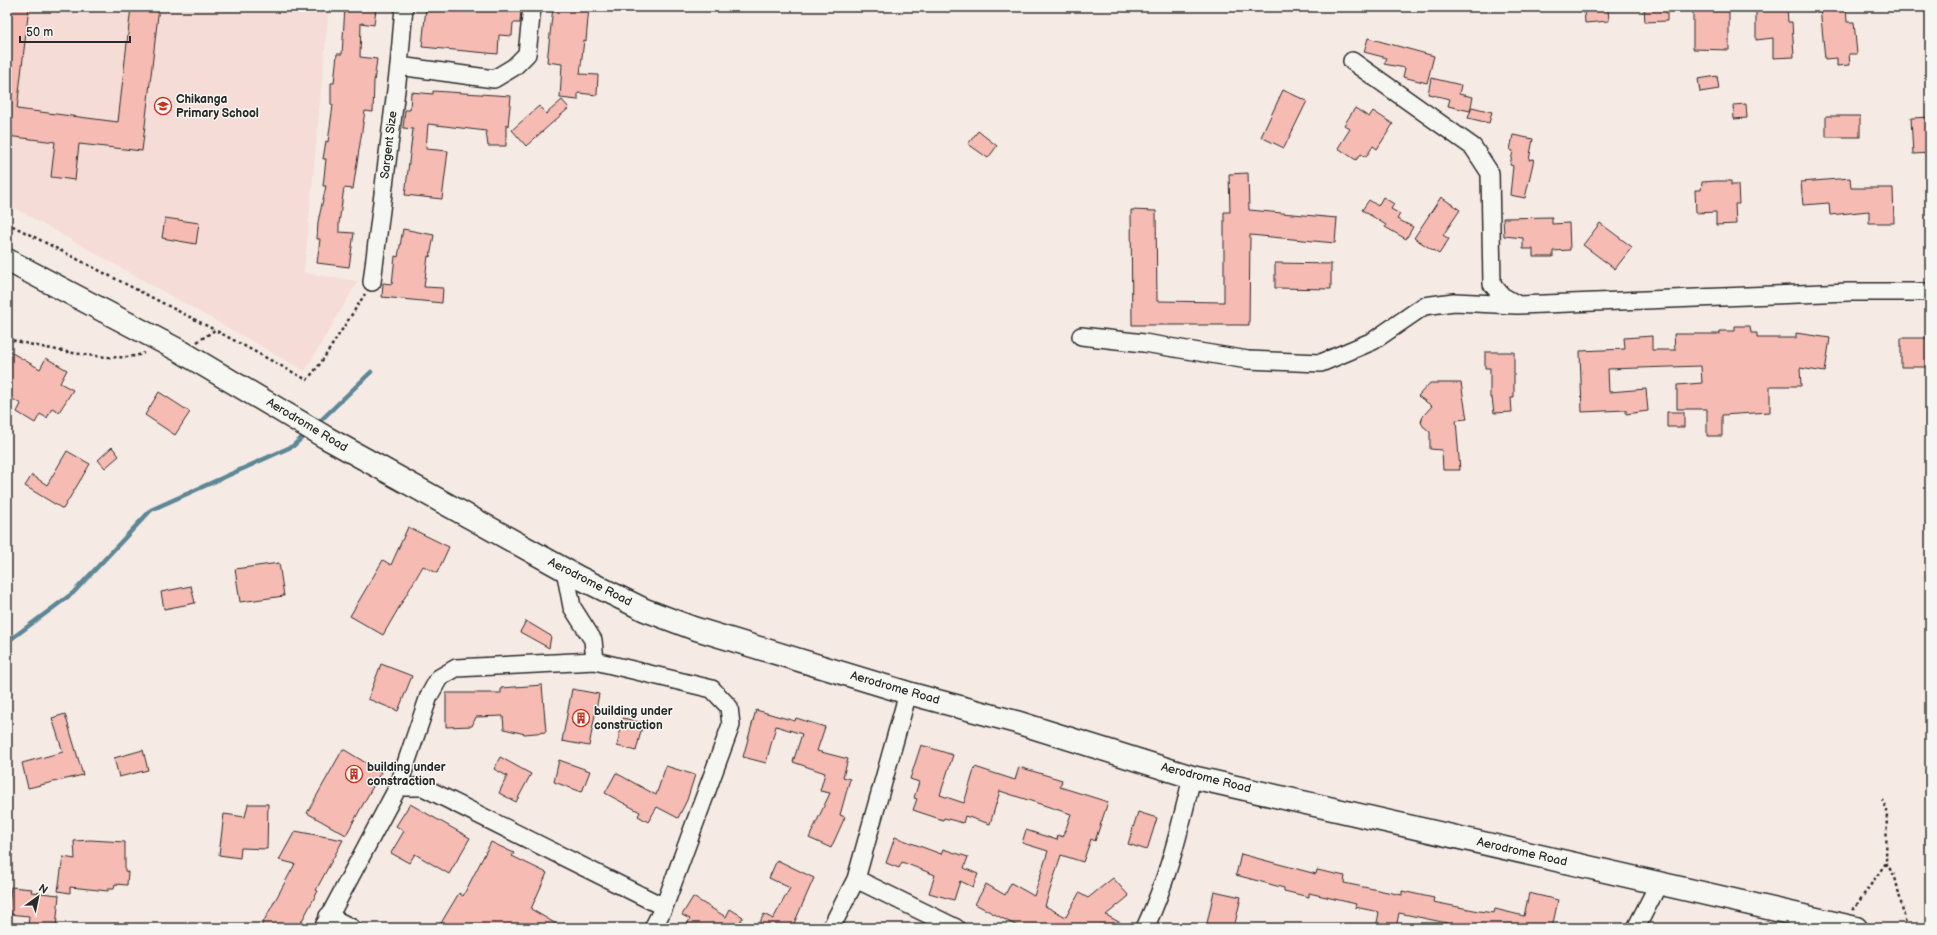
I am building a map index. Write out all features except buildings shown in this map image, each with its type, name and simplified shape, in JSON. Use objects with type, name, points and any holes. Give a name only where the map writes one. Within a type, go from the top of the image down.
[{"type":"street","name":"Sargent Size","points":[[372,282],[399,66],[404,7]]},
{"type":"street","points":[[399,66],[494,79],[514,67],[527,54],[532,7]]},
{"type":"street","points":[[1352,61],[1473,147],[1490,173],[1492,284],[1502,296],[1518,305]]},
{"type":"street","name":"Aerodrome Road","points":[[7,260],[174,347],[325,437],[565,570],[645,610],[692,628],[908,693],[1016,722],[1192,776],[1846,927]]},
{"type":"street","points":[[1081,336],[1144,343],[1248,360],[1321,363],[1373,340],[1424,306],[1454,302],[1518,305],[1841,293],[1930,292]]},
{"type":"street","points":[[565,570],[572,607],[593,640],[595,661]]},
{"type":"street","points":[[352,928],[326,922],[398,787],[429,696],[439,678],[456,668],[595,661],[712,689],[729,707],[731,725],[664,907],[653,928]]},
{"type":"street","points":[[831,928],[856,879],[908,693]]},
{"type":"street","points":[[1145,928],[1157,902],[1174,851],[1192,776]]},
{"type":"street","points":[[398,787],[423,787],[664,907]]},
{"type":"street","points":[[856,879],[956,928]]},
{"type":"street","points":[[1636,928],[1659,884]]},
{"type":"path","points":[[7,223],[215,330],[307,380],[320,364],[372,282]]},
{"type":"path","points":[[7,339],[100,356],[136,356],[174,347],[215,330]]},
{"type":"path","points":[[1846,927],[1886,863],[1887,810],[1882,800]]},
{"type":"path","points":[[1886,863],[1895,877],[1907,928]]},
{"type":"shaded area","name":"Chikanga Primary School","points":[[7,7],[329,7],[304,273],[358,281],[305,371],[7,204]]},
{"type":"waterway","points":[[316,425],[371,372]]},
{"type":"waterway","points":[[7,642],[73,593],[151,510],[293,446],[306,434]]},
{"type":"place","name":"Chikanga Primary School","points":[[163,106]]},
{"type":"place","name":"building under construction","points":[[581,718]]},
{"type":"place","name":"building under constraction","points":[[354,774]]}]
